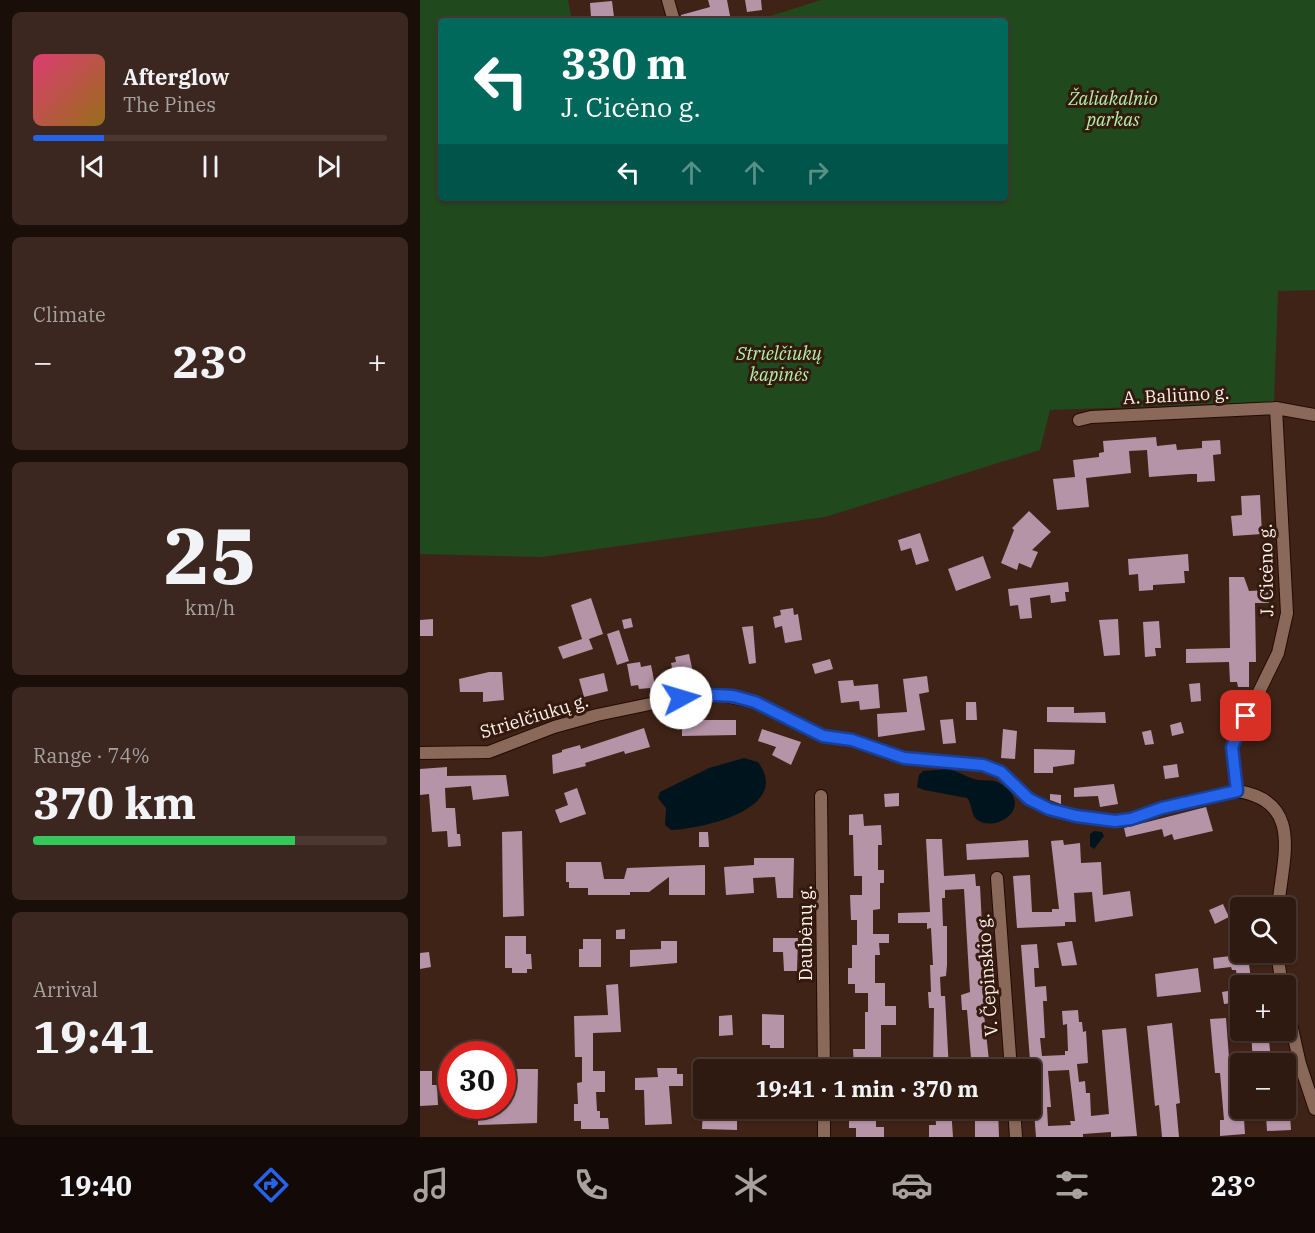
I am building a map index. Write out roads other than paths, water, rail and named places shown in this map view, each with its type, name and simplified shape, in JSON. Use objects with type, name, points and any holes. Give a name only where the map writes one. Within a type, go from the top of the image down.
[{"type":"street","points":[[668,0],[673,18]]},
{"type":"street","name":"A. Baliūno g.","points":[[1079,420],[1091,417],[1276,408],[1315,415]]},
{"type":"street","name":"J. Cicėno g.","points":[[1237,791],[1232,747],[1278,653],[1287,613],[1276,408]]},
{"type":"street","name":"Strielčiukų g.","points":[[420,753],[489,752],[554,727],[587,718],[698,694],[716,694],[755,702],[823,736],[852,740],[904,758],[983,765],[1001,772],[1029,799],[1049,809],[1076,816],[1115,821],[1131,819],[1162,808],[1237,791]]},
{"type":"street","points":[[1237,791],[1251,793],[1272,805],[1287,835],[1279,897]]},
{"type":"street","name":"Daubėnų g.","points":[[821,796],[824,1059]]},
{"type":"street","name":"V. Čepinskio g.","points":[[998,878],[1010,1059]]},
{"type":"street","points":[[1296,1035],[1311,1085],[1315,1109]]},
{"type":"street","points":[[824,1119],[824,1137]]},
{"type":"street","points":[[1015,1119],[1016,1137]]},
{"type":"water","points":[[744,758],[758,762],[766,778],[764,792],[754,804],[739,813],[703,826],[671,830],[665,825],[666,808],[658,798],[660,792],[709,768]]},
{"type":"water","points":[[947,769],[974,779],[998,782],[1011,792],[1015,801],[1014,809],[1002,821],[984,823],[974,817],[967,798],[917,787],[919,775],[923,771]]},
{"type":"water","points":[[1094,831],[1102,832],[1104,836],[1094,849],[1090,846],[1090,834]]},
{"type":"park label","name":"Žaliakalnio parkas","points":[[1113,108]]},
{"type":"park label","name":"Strielčiukų kapinės","points":[[779,364]]}]
